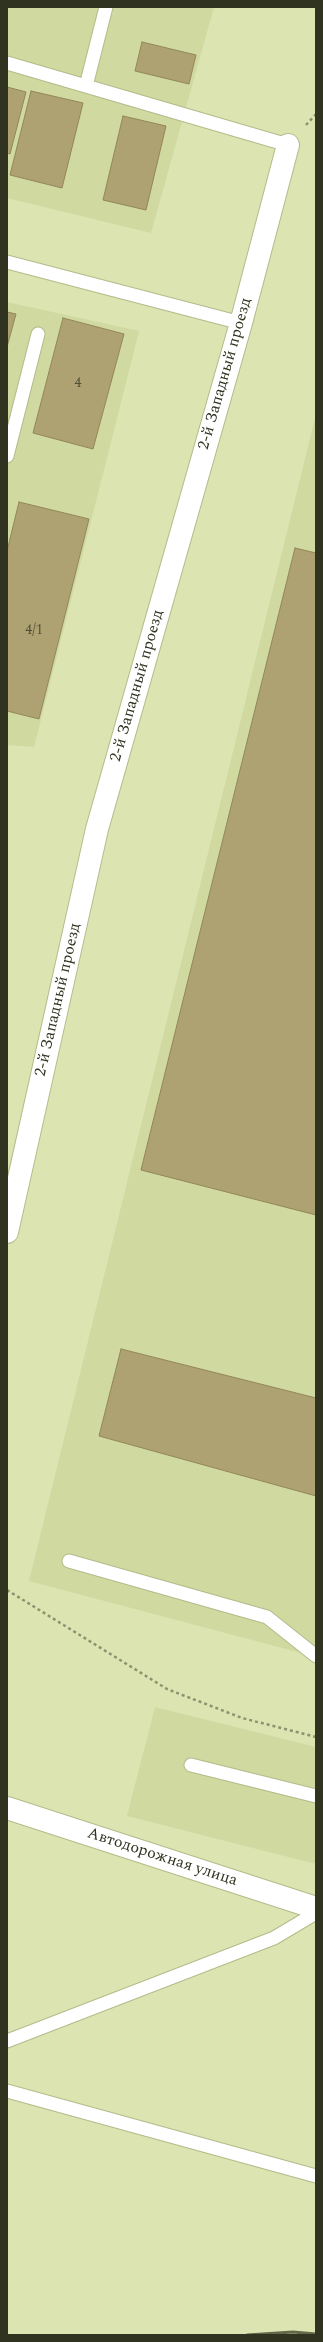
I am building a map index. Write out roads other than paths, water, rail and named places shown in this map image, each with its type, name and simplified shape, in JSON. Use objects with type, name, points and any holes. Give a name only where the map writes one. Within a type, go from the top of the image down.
[{"type":"street","name":"2-й Западный проезд","points":[[7,1232],[97,829],[241,323],[288,145]]},
{"type":"street","name":"Автодорожная улица","points":[[7,1808],[316,1908]]},
{"type":"lane","points":[[86,86],[106,7]]},
{"type":"lane","points":[[7,63],[288,145]]},
{"type":"lane","points":[[7,262],[241,323]]},
{"type":"lane","points":[[7,456],[38,334]]},
{"type":"lane","points":[[70,1561],[267,1617],[316,1656]]},
{"type":"lane","points":[[191,1765],[316,1796]]},
{"type":"lane","points":[[7,2041],[274,1938],[316,1913]]},
{"type":"lane","points":[[7,2091],[316,2176]]},
{"type":"railway","points":[[247,2335],[293,2332],[316,2334]]}]
